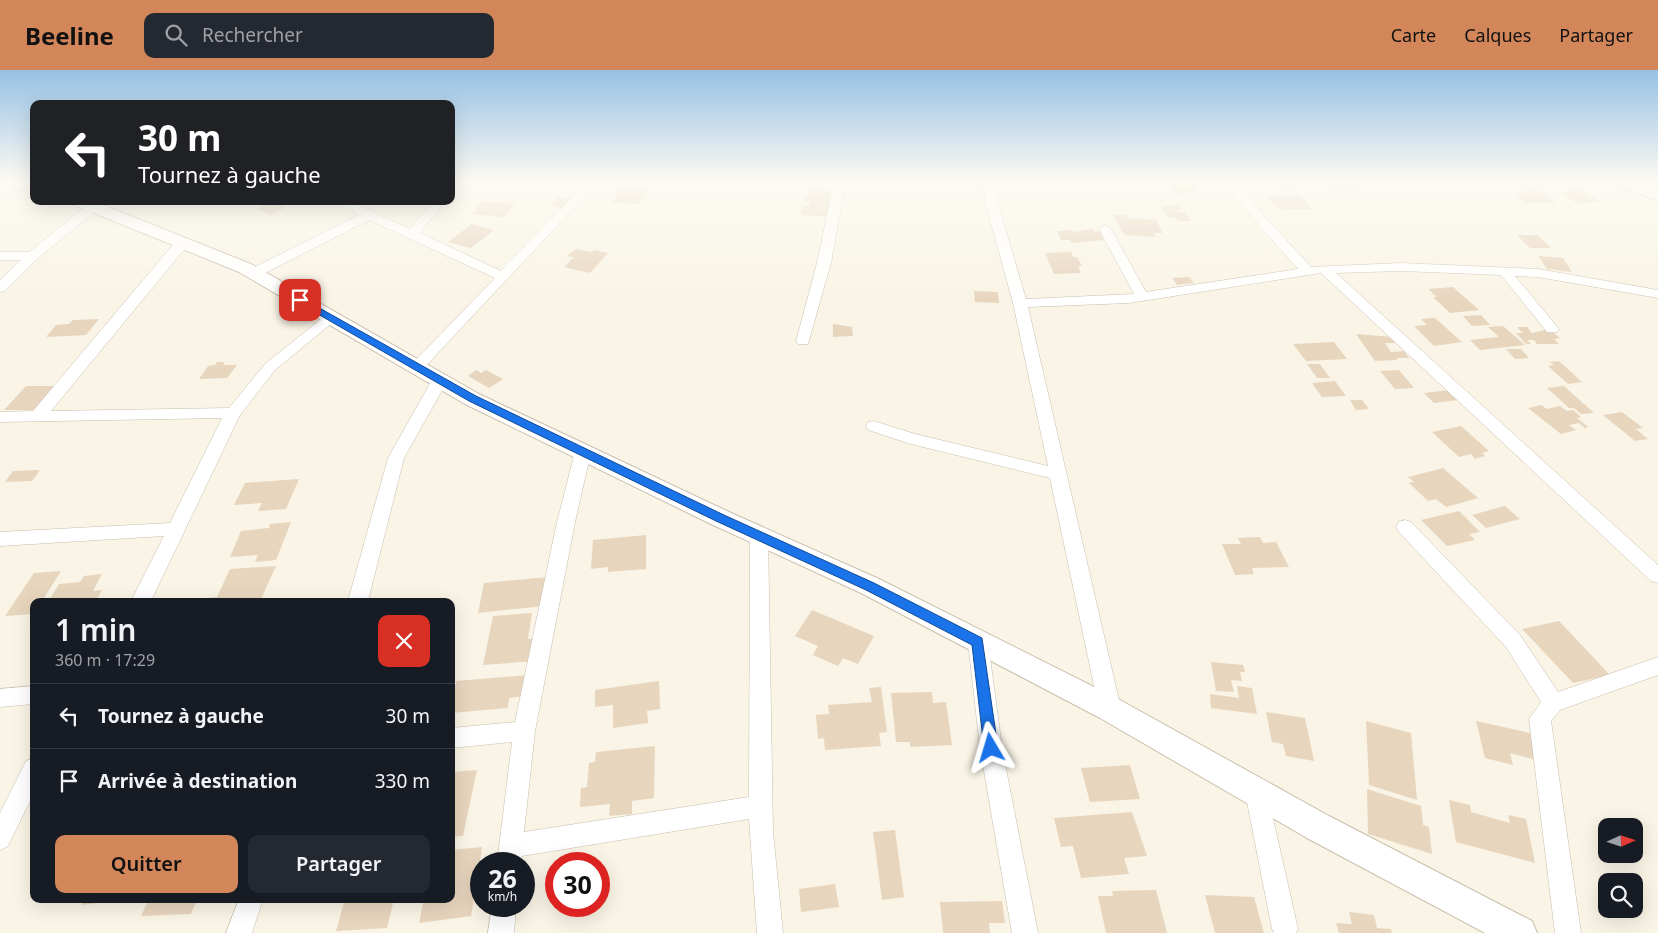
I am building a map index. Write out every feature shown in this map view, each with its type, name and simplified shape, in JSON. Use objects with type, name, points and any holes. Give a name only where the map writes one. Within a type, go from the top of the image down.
[{"type":"street","points":[[0,288],[69,220]]},
{"type":"street","points":[[126,220],[254,274],[472,399],[759,536],[870,586],[1110,709],[1318,827],[1520,933]]},
{"type":"street","points":[[254,274],[359,220]]},
{"type":"street","points":[[380,220],[504,276]]},
{"type":"street","points":[[412,235],[424,220]]},
{"type":"street","points":[[417,367],[557,220]]},
{"type":"street","points":[[803,341],[824,263],[832,220]]},
{"type":"street","points":[[996,220],[1020,303],[1110,709]]},
{"type":"street","points":[[1260,220],[1306,271]]},
{"type":"street","points":[[1104,229],[1142,297]]},
{"type":"street","points":[[37,417],[182,243]]},
{"type":"street","points":[[0,256],[32,256]]},
{"type":"street","points":[[1020,303],[1142,297],[1324,269],[1401,268],[1538,273],[1658,294]]},
{"type":"street","points":[[1324,269],[1658,576]]},
{"type":"street","points":[[1504,272],[1552,329]]},
{"type":"street","points":[[142,598],[233,413],[270,367],[331,318]]},
{"type":"street","points":[[359,598],[396,458],[440,380]]},
{"type":"street","points":[[0,417],[233,413]]},
{"type":"street","points":[[874,426],[911,439],[1058,474]]},
{"type":"street","points":[[510,852],[524,731],[566,522],[583,452]]},
{"type":"street","points":[[1405,527],[1513,642],[1553,703]]},
{"type":"street","points":[[0,539],[177,529]]},
{"type":"street","points":[[759,536],[761,832],[770,933]]},
{"type":"street","points":[[978,642],[991,748],[1026,933]]},
{"type":"street","points":[[1568,933],[1540,719],[1553,703],[1658,666]]},
{"type":"street","points":[[0,698],[30,695]]},
{"type":"street","points":[[455,738],[524,731]]},
{"type":"street","points":[[0,838],[30,776]]},
{"type":"street","points":[[1256,792],[1285,929]]},
{"type":"street","points":[[525,852],[761,806]]},
{"type":"street","points":[[239,933],[250,903]]},
{"type":"street","points":[[501,933],[503,917]]},
{"type":"building","points":[[1117,220],[1156,220],[1163,233],[1154,233],[1156,237],[1124,235]]},
{"type":"building","points":[[472,224],[494,230],[471,248],[448,242]]},
{"type":"building","points":[[1093,229],[1094,232],[1100,231],[1105,240],[1072,243],[1070,240],[1061,240],[1057,231],[1072,230],[1073,232]]},
{"type":"building","points":[[1517,235],[1538,235],[1551,248],[1530,248]]},
{"type":"building","points":[[575,249],[608,253],[590,273],[564,267],[574,257],[567,256]]},
{"type":"building","points":[[1071,252],[1073,257],[1077,257],[1082,266],[1078,266],[1081,273],[1054,274],[1045,253]]},
{"type":"building","points":[[1538,256],[1563,258],[1572,272],[1547,269]]},
{"type":"building","points":[[1189,277],[1194,283],[1177,285],[1172,278]]},
{"type":"building","points":[[1453,287],[1479,310],[1450,313],[1433,297],[1437,297],[1428,289]]},
{"type":"building","points":[[974,291],[998,292],[999,303],[975,302]]},
{"type":"building","points":[[1481,315],[1490,325],[1472,326],[1463,316]]},
{"type":"building","points":[[1435,318],[1462,342],[1434,346],[1414,326],[1427,325],[1421,319]]},
{"type":"building","points":[[99,319],[86,335],[46,337],[56,325],[69,324],[73,320]]},
{"type":"building","points":[[833,324],[852,327],[853,336],[833,337]]},
{"type":"building","points":[[1503,326],[1525,345],[1480,350],[1470,340],[1499,337],[1488,327]]},
{"type":"building","points":[[1517,327],[1527,327],[1532,333],[1545,330],[1548,333],[1554,333],[1560,338],[1554,339],[1559,344],[1537,344],[1534,340],[1527,340],[1531,344],[1526,344],[1516,333],[1523,333]]},
{"type":"building","points":[[1356,334],[1392,337],[1397,343],[1385,343],[1391,352],[1404,351],[1409,358],[1375,361]]},
{"type":"building","points":[[1334,342],[1347,359],[1306,361],[1293,344]]},
{"type":"building","points":[[1506,349],[1521,349],[1529,358],[1515,359]]},
{"type":"building","points":[[1559,361],[1582,382],[1568,384],[1548,366],[1554,365],[1550,362]]},
{"type":"building","points":[[217,362],[225,362],[223,365],[237,365],[227,378],[199,379],[208,366],[215,365]]},
{"type":"building","points":[[1307,364],[1320,364],[1330,378],[1317,378]]},
{"type":"building","points":[[476,370],[481,373],[486,370],[503,379],[489,388],[468,376]]},
{"type":"building","points":[[1399,370],[1414,388],[1395,389],[1380,371]]},
{"type":"building","points":[[1335,381],[1346,396],[1322,397],[1312,383]]},
{"type":"building","points":[[26,386],[55,386],[34,410],[4,410]]},
{"type":"building","points":[[1564,386],[1594,413],[1581,414],[1574,408],[1569,408],[1547,388]]},
{"type":"building","points":[[1449,390],[1459,400],[1434,403],[1424,393]]},
{"type":"building","points":[[1350,400],[1362,400],[1369,409],[1356,410]]},
{"type":"building","points":[[1541,405],[1547,409],[1560,406],[1567,411],[1573,410],[1581,417],[1577,418],[1588,427],[1585,428],[1579,423],[1569,425],[1576,430],[1561,434],[1528,408]]},
{"type":"building","points":[[1622,412],[1643,428],[1636,429],[1648,439],[1635,441],[1603,415]]},
{"type":"building","points":[[1461,426],[1489,451],[1482,453],[1485,456],[1475,459],[1471,454],[1459,457],[1432,432]]},
{"type":"building","points":[[1443,468],[1478,498],[1446,507],[1436,499],[1428,501],[1409,483],[1414,482],[1408,477]]},
{"type":"building","points":[[40,470],[32,481],[5,482],[13,471]]},
{"type":"building","points":[[299,479],[286,509],[258,511],[262,503],[234,505],[245,483]]},
{"type":"building","points":[[1505,506],[1520,519],[1486,528],[1472,515]]},
{"type":"building","points":[[1459,511],[1480,532],[1469,534],[1475,540],[1447,546],[1421,520]]},
{"type":"building","points":[[291,522],[276,560],[255,562],[258,555],[230,557],[241,531],[269,528],[270,524]]},
{"type":"building","points":[[646,535],[646,569],[608,572],[608,567],[591,569],[593,540]]},
{"type":"building","points":[[1260,537],[1263,543],[1276,542],[1289,567],[1252,568],[1254,574],[1235,575],[1222,544],[1241,544],[1238,538]]},
{"type":"building","points":[[276,566],[261,598],[206,598],[217,597],[230,569]]},
{"type":"building","points":[[61,571],[44,598],[30,598],[30,614],[5,616],[34,573]]},
{"type":"building","points":[[102,574],[93,591],[102,590],[98,598],[51,598],[59,584],[80,582],[84,576]]},
{"type":"building","points":[[548,577],[544,606],[478,613],[484,583]]},
{"type":"building","points":[[812,610],[874,636],[858,664],[843,658],[838,666],[813,655],[818,646],[795,636]]},
{"type":"building","points":[[532,613],[528,639],[538,638],[535,661],[483,665],[493,616]]},
{"type":"building","points":[[1559,621],[1610,675],[1573,683],[1522,629]]},
{"type":"building","points":[[1211,662],[1243,665],[1245,672],[1240,672],[1242,681],[1231,680],[1234,692],[1216,691]]},
{"type":"building","points":[[530,675],[526,696],[509,698],[508,708],[455,713],[456,681]]},
{"type":"building","points":[[659,681],[660,709],[647,711],[648,723],[613,728],[613,705],[595,707],[595,690]]},
{"type":"building","points":[[1237,686],[1252,688],[1257,714],[1211,708],[1210,694],[1239,698]]},
{"type":"building","points":[[881,687],[887,732],[879,733],[881,746],[825,750],[824,738],[818,739],[816,715],[829,714],[828,705],[872,702],[869,688]]},
{"type":"building","points":[[932,692],[933,703],[946,702],[952,745],[910,747],[910,742],[896,742],[891,693]]},
{"type":"building","points":[[1266,712],[1305,718],[1314,761],[1286,756],[1283,744],[1272,742]]},
{"type":"building","points":[[1366,721],[1411,733],[1417,800],[1369,785]]},
{"type":"building","points":[[1476,721],[1530,733],[1537,760],[1510,753],[1513,765],[1485,758]]},
{"type":"building","points":[[655,746],[654,798],[632,801],[632,814],[609,816],[610,804],[580,807],[581,788],[587,787],[589,763],[595,762],[596,752]]},
{"type":"building","points":[[1130,765],[1140,799],[1090,802],[1081,768]]},
{"type":"building","points":[[477,770],[463,836],[455,837],[455,772]]},
{"type":"building","points":[[1367,789],[1421,806],[1423,825],[1429,827],[1432,854],[1368,834]]},
{"type":"building","points":[[1449,800],[1470,805],[1471,812],[1510,823],[1508,815],[1526,819],[1535,863],[1456,842]]},
{"type":"building","points":[[1132,812],[1147,856],[1124,858],[1129,874],[1081,878],[1073,846],[1061,847],[1054,818]]},
{"type":"building","points":[[895,830],[904,897],[882,900],[873,832]]},
{"type":"building","points":[[482,847],[481,852],[470,852],[470,916],[419,923],[423,903],[455,903],[455,850]]},
{"type":"building","points":[[835,884],[839,907],[801,912],[799,889]]},
{"type":"building","points":[[1156,890],[1167,933],[1106,933],[1098,896],[1113,896],[1112,891]]},
{"type":"building","points":[[1205,895],[1254,897],[1264,933],[1215,933]]},
{"type":"building","points":[[1002,901],[1005,923],[989,923],[990,933],[943,933],[940,902]]},
{"type":"building","points":[[82,903],[99,903],[81,905]]},
{"type":"building","points":[[147,903],[195,903],[191,914],[141,916]]},
{"type":"building","points":[[344,903],[393,903],[387,928],[336,931]]},
{"type":"building","points":[[1349,912],[1374,915],[1377,928],[1391,929],[1392,933],[1339,933],[1336,923],[1352,924]]},
{"type":"route","points":[[300,300],[472,399],[720,518],[870,586],[978,642],[991,748]]}]
